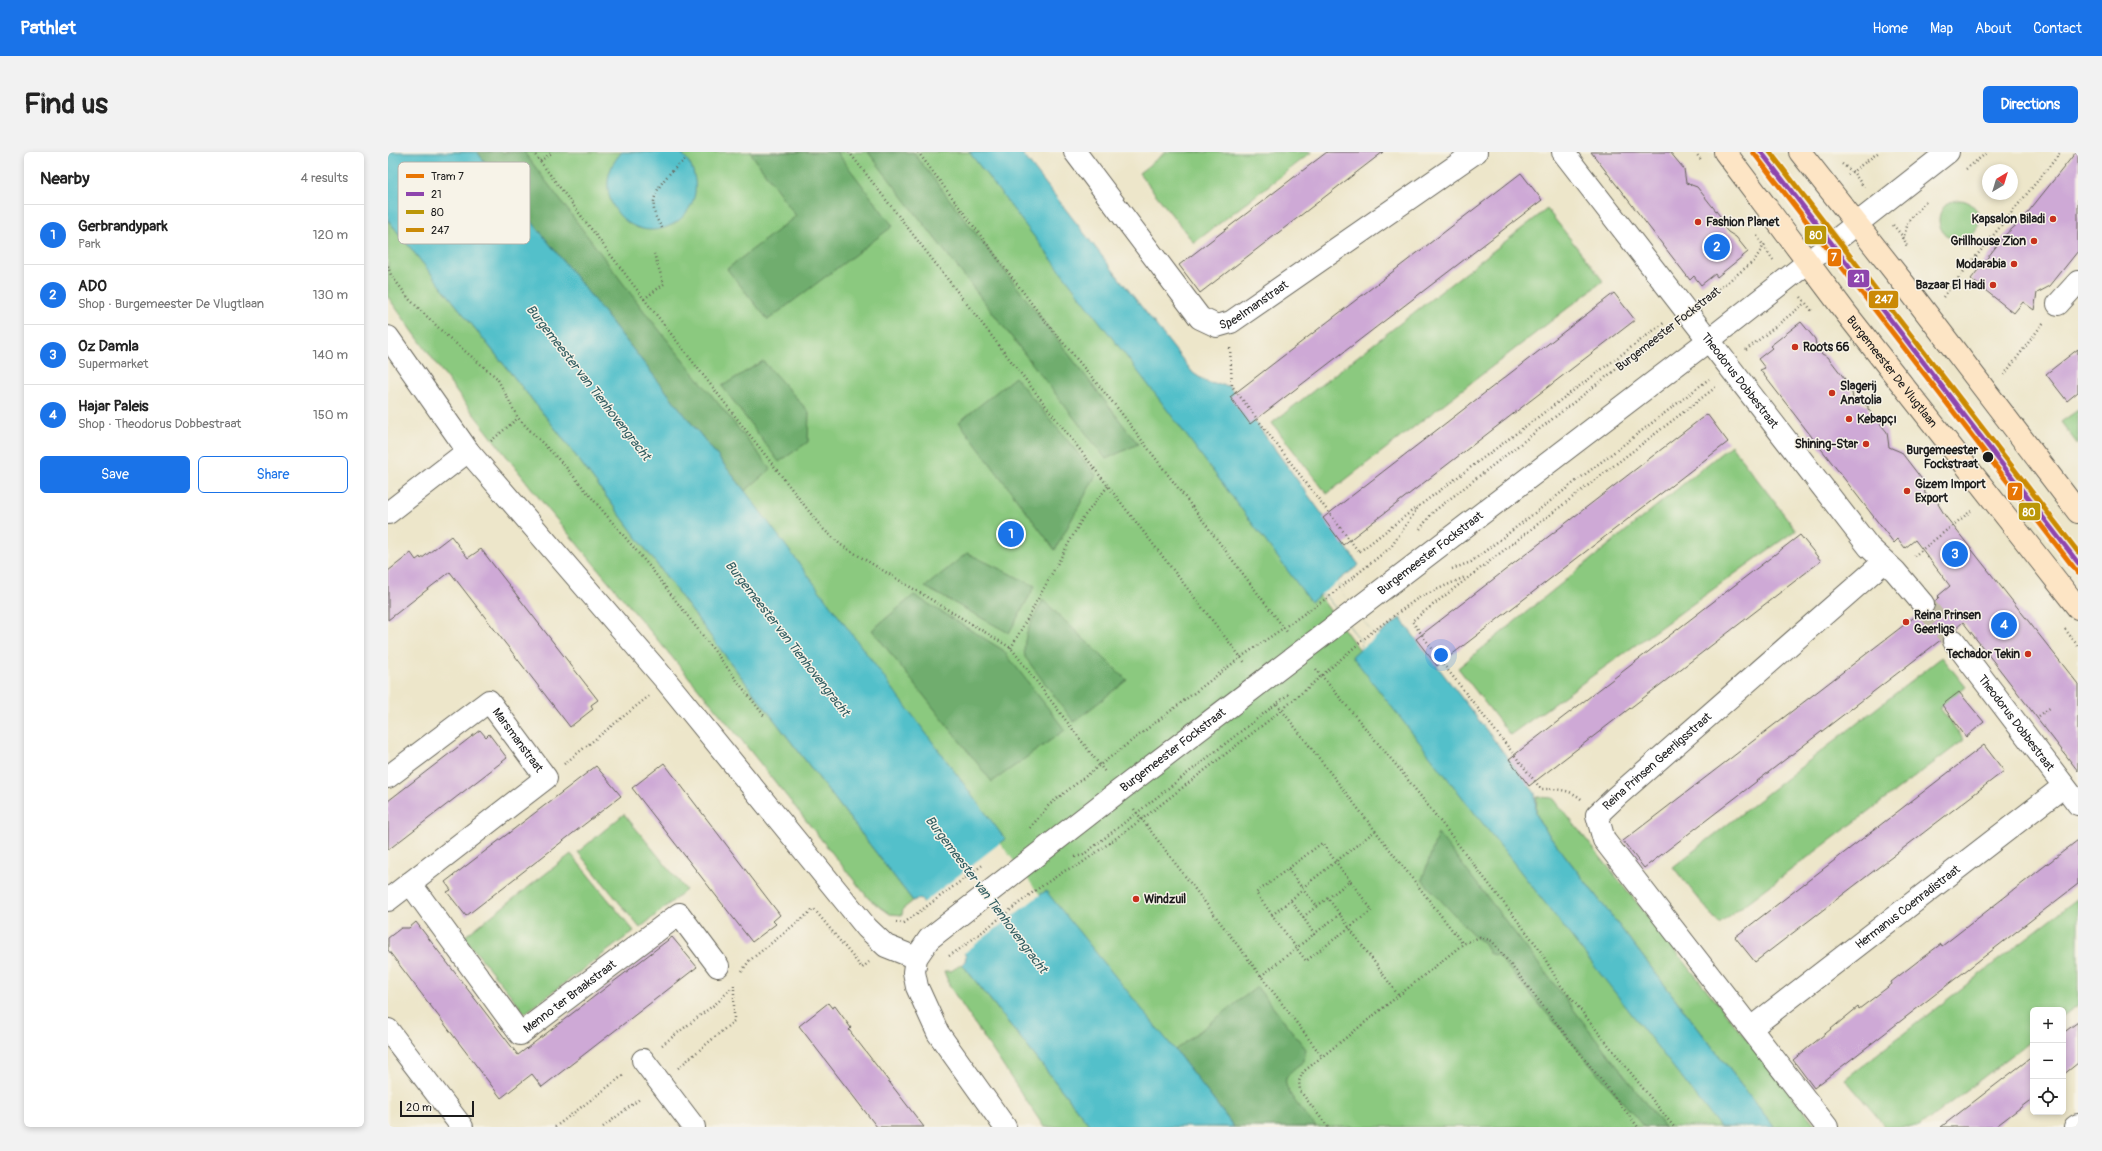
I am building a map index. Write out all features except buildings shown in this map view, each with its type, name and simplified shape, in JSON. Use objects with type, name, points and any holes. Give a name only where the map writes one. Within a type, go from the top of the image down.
[{"type":"main road","name":"Burgemeester De Vlugtlaan","points":[[1725,152],[1834,297],[2078,608]]},
{"type":"main road","points":[[1800,152],[1884,258],[2078,512]]},
{"type":"street","name":"Speelmanstraat","points":[[1074,152],[1200,318],[1217,326],[1230,322],[1476,152]]},
{"type":"street","name":"Theodorus Dobbestraat","points":[[1563,152],[1869,547],[1890,566],[1923,604]]},
{"type":"street","name":"Burgemeester Fockstraat","points":[[916,958],[929,939],[1119,790],[1709,340],[1948,152]]},
{"type":"street","points":[[2058,304],[2078,282]]},
{"type":"street","points":[[388,337],[872,933],[886,946],[916,958],[914,972],[917,987],[938,1032],[1005,1127]]},
{"type":"street","points":[[388,513],[478,448]]},
{"type":"street","name":"Reina Prinsen Geerligsstraat","points":[[1827,1127],[1604,840],[1597,815],[1623,790],[1890,566]]},
{"type":"street","name":"Theodorus Dobbestraat","points":[[1954,642],[2078,804]]},
{"type":"street","name":"Marsmanstraat","points":[[388,777],[489,701],[546,778],[388,900]]},
{"type":"street","name":"Hermanus Coenradistraat","points":[[1751,1028],[2064,786]]},
{"type":"street","name":"Menno ter Braakstraat","points":[[410,883],[520,1034],[679,914],[718,966]]},
{"type":"street","points":[[388,1030],[462,1127]]},
{"type":"street","points":[[642,1060],[694,1127]]},
{"type":"lane","points":[[1761,152],[2078,563]]},
{"type":"path","points":[[533,152],[644,299],[822,528],[841,545],[1011,648],[1321,1055]]},
{"type":"path","points":[[540,161],[553,152]]},
{"type":"path","points":[[849,152],[1261,682],[1462,944]]},
{"type":"path","points":[[918,152],[1041,316],[1119,410],[1288,632]]},
{"type":"path","points":[[1830,189],[1879,152]]},
{"type":"path","points":[[1964,171],[1988,152]]},
{"type":"path","points":[[1943,297],[2061,152]]},
{"type":"path","points":[[662,228],[654,213],[660,184],[673,169],[686,159]]},
{"type":"path","points":[[1884,258],[1898,247],[1904,238],[1909,220],[1928,200]]},
{"type":"path","name":"Burgemeester Fockstraat","points":[[1420,530],[1433,512],[1686,310],[1754,261],[1768,238],[1782,228]]},
{"type":"path","points":[[644,299],[664,284],[654,254]]},
{"type":"path","points":[[388,266],[391,275],[410,300],[447,336],[497,378],[518,418],[565,466],[650,567],[764,717]]},
{"type":"path","points":[[1813,312],[1834,297]]},
{"type":"path","name":"Burgemeester Fockstraat","points":[[1449,570],[1471,562],[1731,369],[1805,303]]},
{"type":"path","points":[[2003,377],[2058,304]]},
{"type":"path","points":[[1231,370],[1232,386],[1359,552],[1419,506],[1686,310]]},
{"type":"path","points":[[1560,789],[1541,789],[1447,669],[1412,621],[1731,369]]},
{"type":"path","points":[[478,448],[518,418]]},
{"type":"path","points":[[1011,648],[1082,519],[1108,486]]},
{"type":"path","points":[[1029,829],[1050,805],[1100,765],[1241,657],[1284,626],[1327,598],[1391,548],[1419,506]]},
{"type":"path","points":[[1890,566],[1972,511]]},
{"type":"path","points":[[960,950],[1036,890],[1066,870],[1079,866],[1141,820],[1282,710],[1361,641],[1418,598],[1469,575]]},
{"type":"path","points":[[1311,674],[1320,666]]},
{"type":"path","points":[[1316,669],[1401,771],[1538,947],[1559,983],[1674,1127]]},
{"type":"path","points":[[546,778],[667,682]]},
{"type":"path","points":[[1070,859],[1083,855],[1138,814],[1278,704],[1294,689]]},
{"type":"path","points":[[1272,915],[1291,901],[1336,861],[1375,831]]},
{"type":"path","points":[[1322,844],[1336,861],[1372,910],[1306,961],[1256,893],[1322,844]]},
{"type":"path","points":[[927,907],[986,862]]},
{"type":"path","points":[[1288,869],[1317,906]]},
{"type":"path","points":[[1303,917],[1350,881]]},
{"type":"path","points":[[1328,898],[1398,995]]},
{"type":"path","points":[[1291,901],[1314,934]]},
{"type":"path","points":[[749,960],[814,909]]},
{"type":"path","points":[[1261,976],[1340,914]]},
{"type":"path","points":[[1328,1127],[1300,1091],[1299,1081],[1303,1072],[1321,1055],[1462,944],[1480,937],[1492,941],[1638,1127]]},
{"type":"path","points":[[603,1127],[661,1083],[734,1021],[734,985]]},
{"type":"green space","points":[[451,152],[984,152],[1195,428],[1352,640],[1649,1014],[1736,1127],[1207,1127],[522,244],[530,244],[530,162],[459,162]]},
{"type":"green space","points":[[477,152],[524,152],[644,311],[771,469],[745,491],[530,219],[530,162],[485,162]]},
{"type":"green space","points":[[750,152],[837,152],[893,226],[768,320],[727,269],[796,216]]},
{"type":"green space","points":[[868,152],[913,152],[1138,444],[1106,459]]},
{"type":"green space","points":[[1166,152],[1312,152],[1194,243],[1139,173]]},
{"type":"green space","points":[[1955,200],[1963,200],[1970,203],[1976,209],[1979,220],[1976,231],[1970,237],[1963,240],[1955,240],[1948,237],[1942,231],[1939,224],[1939,216],[1942,209],[1948,203]]},
{"type":"green space","points":[[1547,209],[1603,281],[1327,494],[1272,423]]},
{"type":"green space","points":[[388,220],[398,232],[398,244],[407,244],[558,432],[730,662],[913,901],[903,909],[902,915],[890,914],[869,899],[739,737],[547,508],[458,394],[388,297]]},
{"type":"green space","points":[[763,361],[809,412],[808,442],[779,462],[722,386]]},
{"type":"green space","points":[[1015,377],[1096,475],[1055,550],[959,422]]},
{"type":"green space","points":[[2078,410],[2078,445],[2061,422]]},
{"type":"green space","points":[[1731,445],[1796,530],[1510,735],[1458,668]]},
{"type":"green space","points":[[967,553],[1035,586],[1009,633],[925,587]]},
{"type":"green space","points":[[914,595],[1003,650],[1065,730],[992,782],[872,630]]},
{"type":"green space","points":[[1043,600],[1127,680],[1074,722],[1025,657],[1024,649],[1029,627]]},
{"type":"green space","points":[[1942,657],[1966,687],[1940,708],[1964,740],[1719,924],[1673,867]]},
{"type":"green space","points":[[1537,797],[1553,798],[1817,1127],[1774,1127],[1540,823],[1536,813]]},
{"type":"green space","points":[[624,814],[686,890],[640,928],[578,852]]},
{"type":"green space","points":[[1438,833],[1664,1127],[1644,1127],[1497,955],[1490,954],[1483,942],[1477,939],[1422,880]]},
{"type":"green space","points":[[571,854],[634,931],[525,1013],[464,937]]},
{"type":"green space","points":[[2078,898],[2078,1005],[2066,1014],[2066,1007],[2030,1007],[2030,1041],[1919,1127],[1886,1127],[1845,1079]]},
{"type":"green space","points":[[962,964],[1091,1127],[1044,1127],[950,987],[944,971],[951,971]]},
{"type":"green space","points":[[1257,987],[1306,1049],[1304,1061],[1289,1074],[1286,1079],[1286,1084],[1292,1097],[1316,1127],[1234,1127],[1175,1050]]},
{"type":"water","points":[[388,152],[477,152],[485,162],[398,162],[398,232],[388,220]]},
{"type":"water","points":[[622,152],[680,152],[684,156],[691,165],[693,171],[695,193],[689,208],[678,221],[661,229],[644,229],[630,224],[618,214],[610,200],[608,184],[611,168]]},
{"type":"water","points":[[969,152],[1021,152],[1193,373],[1208,383],[1229,386],[1359,565],[1338,581],[1338,588],[1373,634],[1380,634],[1400,618],[1535,793],[1536,813],[1540,823],[1774,1127],[1720,1127],[1352,656],[1361,648],[1362,642],[1326,596],[1320,595],[1311,602],[1156,395]]},
{"type":"water","name":"Burgemeester van Tienhovengracht","points":[[530,219],[745,491],[1005,839],[1000,844],[1039,895],[1046,891],[1175,1050],[1234,1127],[1091,1127],[962,964],[965,961],[966,956],[922,900],[917,899],[913,901],[730,662],[558,432],[407,244],[530,244]]},
{"type":"pier","points":[[1339,581],[1338,587],[1372,632],[1380,634],[1361,649],[1362,642],[1326,596],[1320,595]]},
{"type":"pier","points":[[1000,843],[1040,895],[963,954],[923,903]]},
{"type":"tunnel","points":[[1923,604],[1954,641]]},
{"type":"tram line","name":"7","points":[[1753,152],[2078,573]]},
{"type":"transit line","name":"21","points":[[1761,152],[2078,563]]},
{"type":"transit line","name":"247","points":[[1770,152],[2078,552]]},
{"type":"transit line","name":"80","points":[[1755,156],[2072,567]]},
{"type":"place","name":"Kapsalon Biladi","points":[[2053,219]]},
{"type":"place","name":"Fashion Planet","points":[[1698,222]]},
{"type":"place","name":"Grillhouse Zion","points":[[2034,241]]},
{"type":"place","name":"ADO","points":[[1717,247]]},
{"type":"place","name":"Modarabia","points":[[2014,264]]},
{"type":"place","name":"Bazaar El Hadi","points":[[1993,285]]},
{"type":"place","name":"Roots 66","points":[[1795,347]]},
{"type":"place","name":"Slagerij Anatolia","points":[[1832,393]]},
{"type":"place","name":"Kebapçı","points":[[1849,419]]},
{"type":"place","name":"Shining-Star","points":[[1866,444]]},
{"type":"place","name":"Burgemeester Fockstraat","points":[[1988,457]]},
{"type":"place","name":"Gizem Import Export","points":[[1907,491]]},
{"type":"place","name":"Gerbrandypark","points":[[1011,534]]},
{"type":"place","name":"Oz Damla","points":[[1955,554]]},
{"type":"place","name":"Reina Prinsen Geerligs","points":[[1906,622]]},
{"type":"place","name":"Hajar Paleis","points":[[2004,625]]},
{"type":"place","name":"Techador Tekin","points":[[2028,654]]},
{"type":"place","name":"Windzuil","points":[[1136,899]]}]
